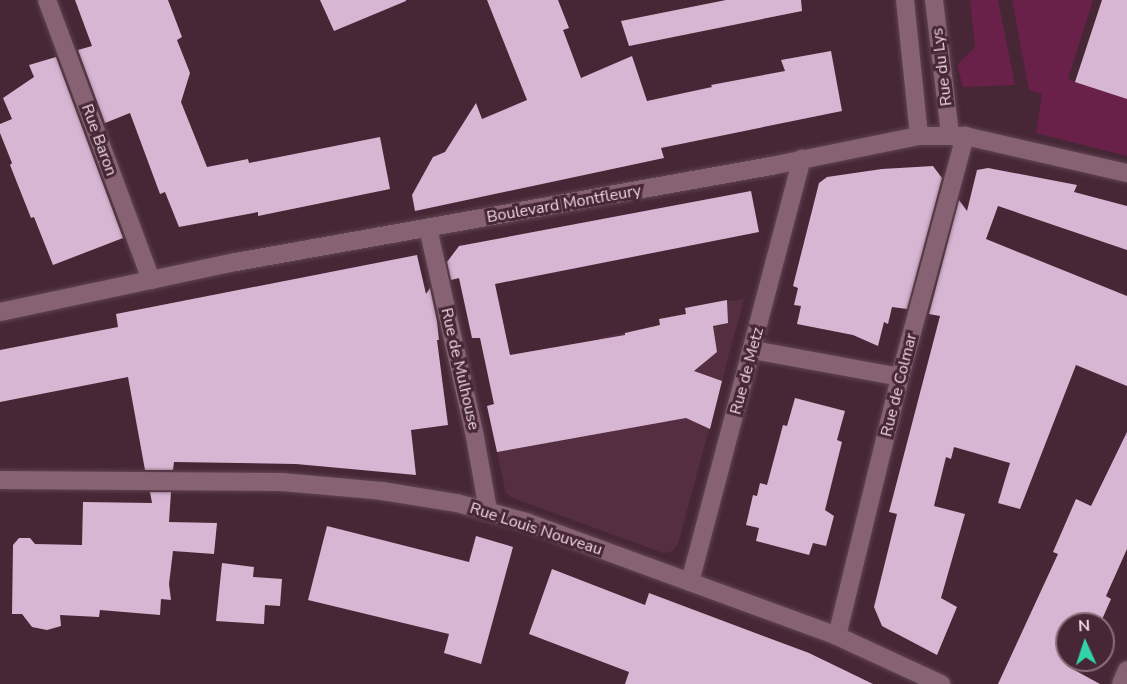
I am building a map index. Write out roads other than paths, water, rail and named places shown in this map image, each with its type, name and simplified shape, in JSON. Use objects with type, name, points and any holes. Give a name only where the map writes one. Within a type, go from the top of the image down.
[{"type":"street","name":"Rue Baron","points":[[47,0],[151,280]]},
{"type":"street","name":"Rue du Lys","points":[[919,136],[905,2],[934,0],[957,135]]},
{"type":"street","name":"Boulevard Montfleury","points":[[0,312],[236,262],[919,136],[957,135],[1127,173]]},
{"type":"street","name":"Rue de Colmar","points":[[837,636],[957,135]]},
{"type":"street","name":"Rue de Metz","points":[[690,582],[802,159]]},
{"type":"street","name":"Rue de Mulhouse","points":[[428,228],[476,437],[488,510]]},
{"type":"street","points":[[753,350],[900,377]]},
{"type":"street","name":"Rue Louis Nouveau","points":[[0,480],[317,484],[393,493],[488,510],[837,636],[941,684]]},
{"type":"street","points":[[1121,684],[1127,670]]}]
